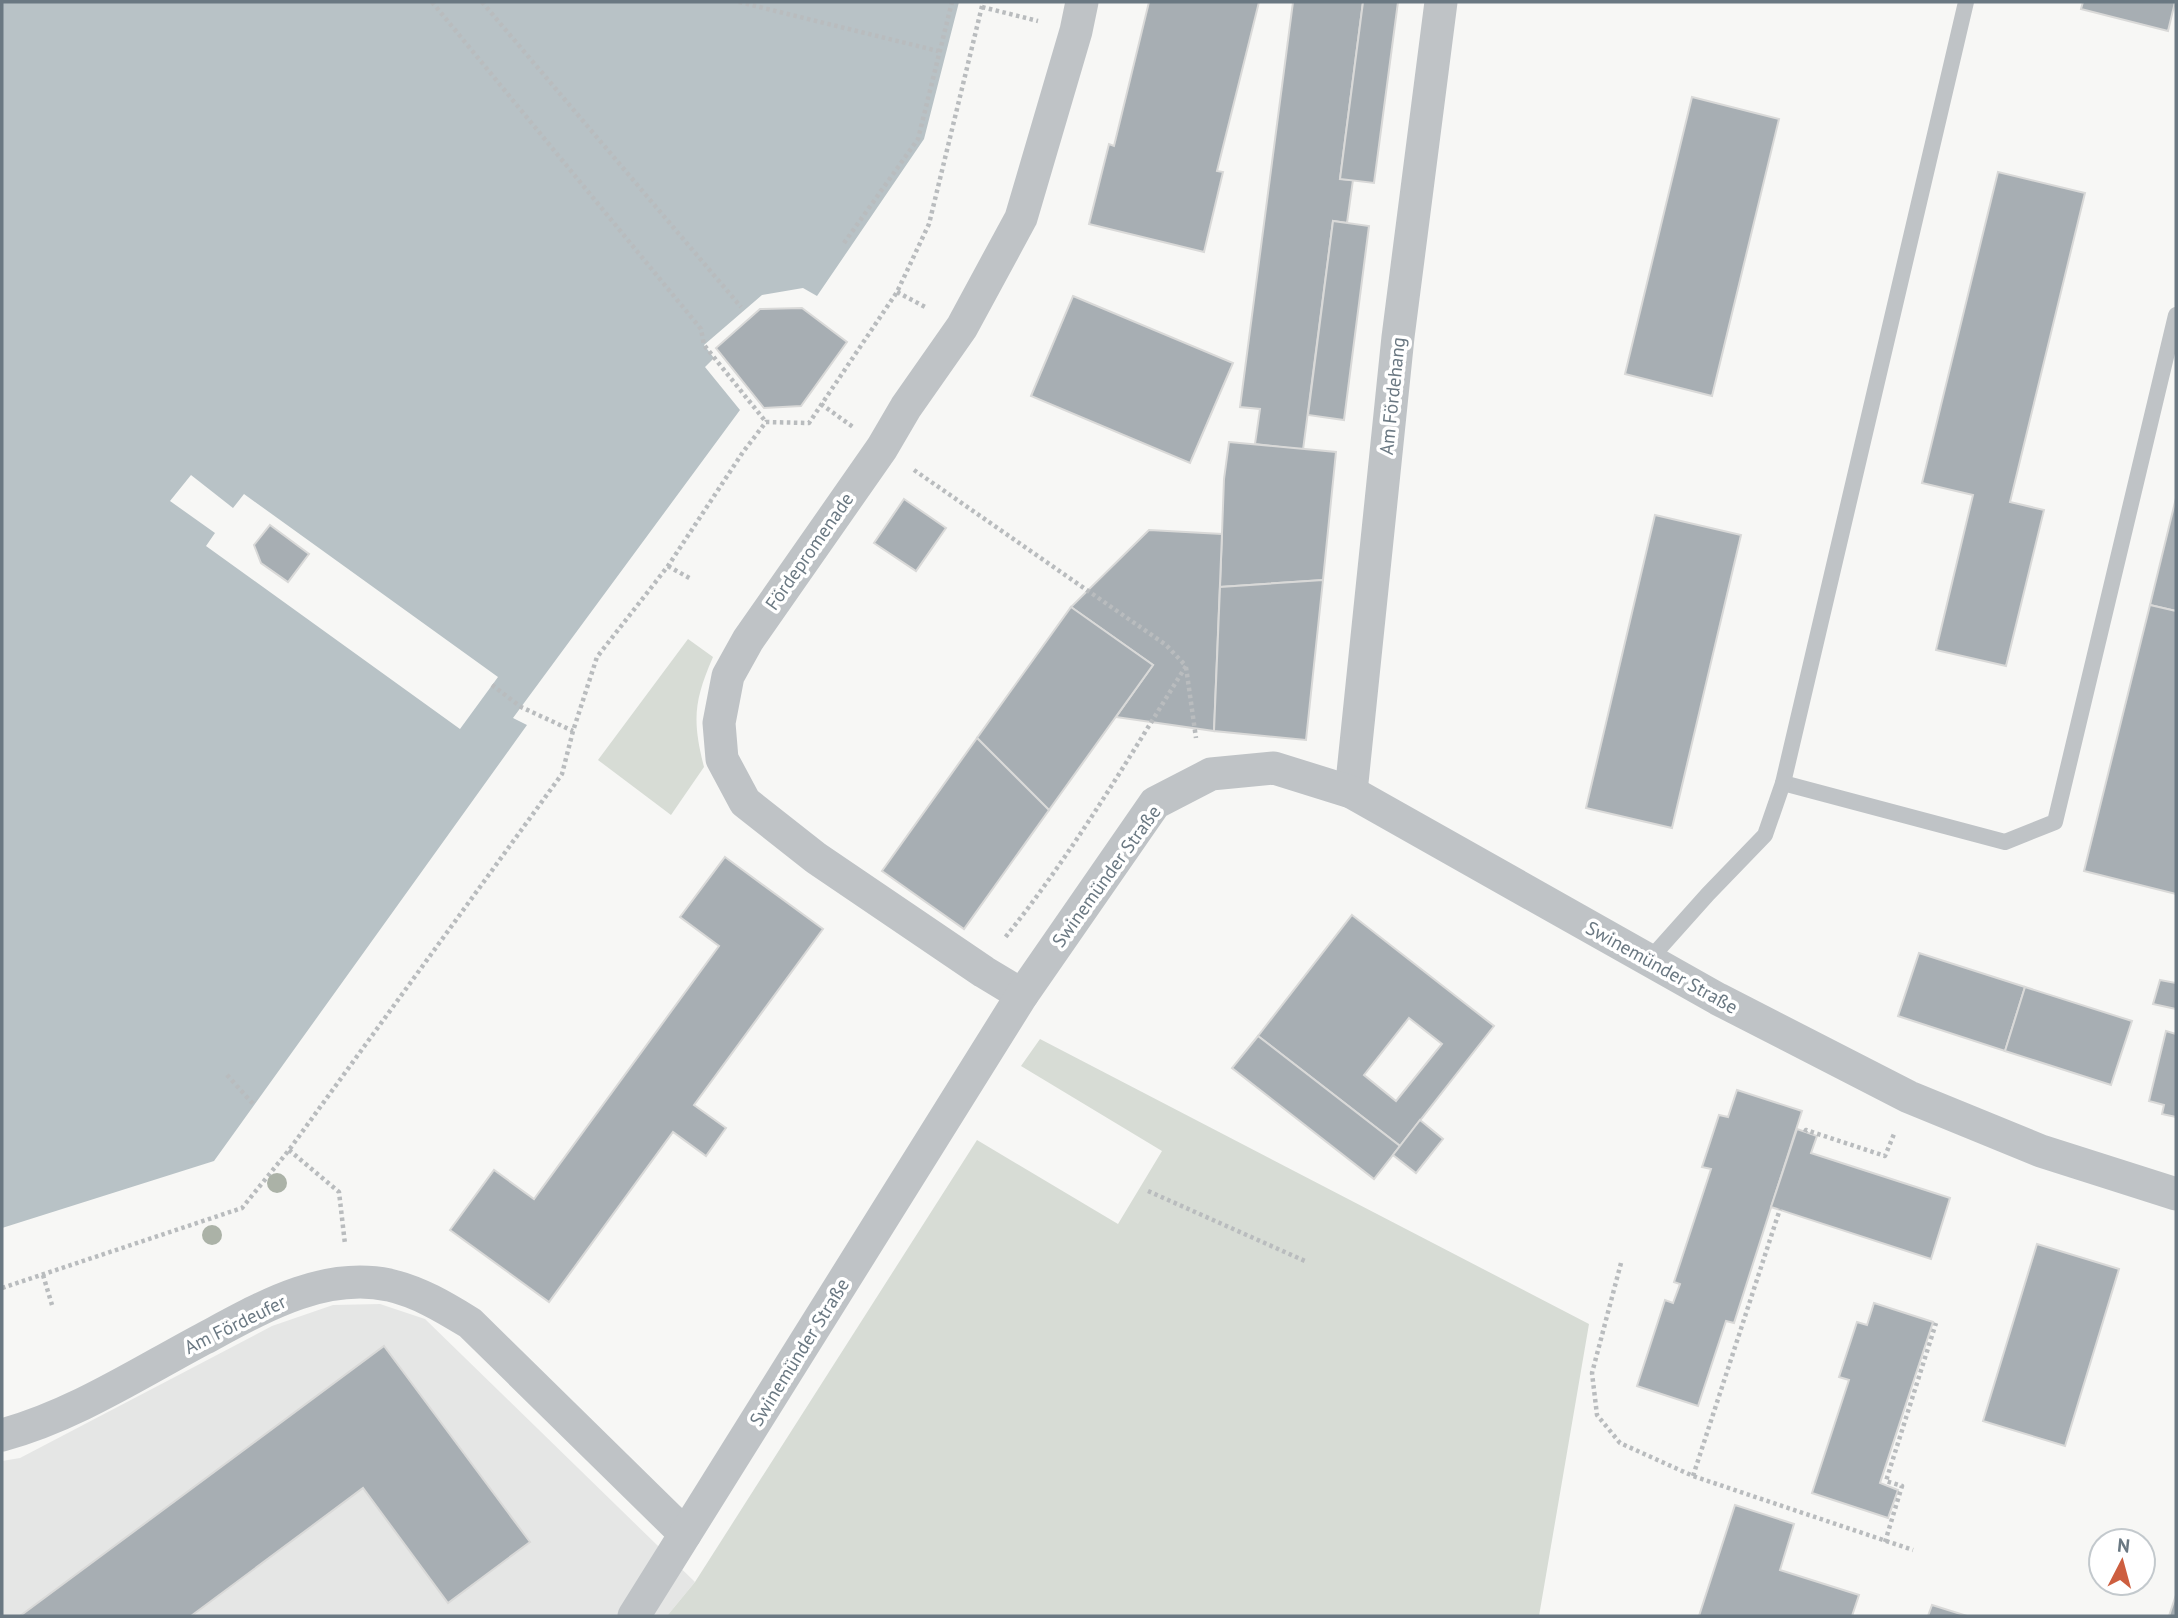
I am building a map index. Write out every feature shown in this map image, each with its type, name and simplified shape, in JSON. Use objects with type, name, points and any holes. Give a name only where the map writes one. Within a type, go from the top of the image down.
[{"type":"street","name":"Am Fördehang","points":[[1351,792],[1398,337],[1441,2]]},
{"type":"street","name":"Fördepromenade","points":[[1022,995],[816,858],[745,802],[722,759],[719,723],[728,676],[757,626],[962,327],[1021,218],[1079,16]]},
{"type":"street","name":"Swinemünder Straße","points":[[634,1616],[1022,995],[1155,803],[1211,775],[1274,768],[1351,792],[1718,999],[1909,1097],[2041,1151],[2176,1194]]},
{"type":"street","name":"Am Fördeufer","points":[[2,1435],[30,1427],[82,1403],[273,1302],[311,1289],[348,1283],[387,1284],[428,1297],[470,1323],[685,1534]]},
{"type":"lane","points":[[1649,960],[1765,835],[1783,783],[1966,2]]},
{"type":"lane","points":[[1783,783],[2005,842],[2054,822],[2176,315]]},
{"type":"path","points":[[432,2],[701,329],[704,345],[766,422]]},
{"type":"path","points":[[482,2],[741,307]]},
{"type":"path","points":[[739,2],[939,51]]},
{"type":"path","points":[[844,243],[919,139],[952,2]]},
{"type":"path","points":[[766,422],[809,422],[897,292],[929,224],[982,4],[1079,16]]},
{"type":"path","points":[[2,1288],[242,1208],[289,1150],[562,774],[597,657],[668,566],[743,452],[766,422]]},
{"type":"path","points":[[881,448],[1166,645],[1186,666],[1198,747]]},
{"type":"path","points":[[668,566],[691,579]]},
{"type":"path","points":[[1003,940],[1080,837],[1186,666]]},
{"type":"path","points":[[492,685],[521,707],[573,731]]},
{"type":"path","points":[[227,1075],[254,1105]]},
{"type":"path","points":[[1805,1132],[1806,1130],[1885,1156],[1909,1097]]},
{"type":"path","points":[[289,1150],[340,1192],[348,1283]]},
{"type":"path","points":[[1149,1191],[1305,1261]]},
{"type":"path","points":[[1693,1476],[1780,1209]]},
{"type":"path","points":[[1621,1263],[1591,1373],[1597,1415],[1620,1443],[1693,1476],[1913,1550]]},
{"type":"path","points":[[43,1275],[52,1305]]},
{"type":"path","points":[[1885,1542],[1902,1486],[1886,1481],[1936,1323]]},
{"type":"shaded area","points":[[2,2],[959,2],[924,139],[817,296],[803,288],[762,295],[704,345],[714,358],[705,367],[740,410],[513,718],[527,725],[214,1161],[2,1228]]},
{"type":"shaded area","points":[[688,639],[713,657],[702,686],[697,711],[698,736],[704,767],[671,815],[598,760]]},
{"type":"shaded area","points":[[1040,1039],[1589,1324],[1539,1616],[667,1616],[695,1582],[977,1140],[1118,1224],[1162,1151],[1021,1066]]},
{"type":"shaded area","points":[[380,1304],[425,1319],[695,1582],[667,1616],[2,1616],[2,1461],[20,1458],[272,1326],[333,1305]]},
{"type":"pier","points":[[191,475],[233,508],[244,494],[498,677],[460,729],[206,546],[215,533],[170,501]]},
{"type":"building","points":[[1149,2],[1259,2],[1217,171],[1223,172],[1204,252],[1089,224],[1109,144],[1114,146]]},
{"type":"building","points":[[1293,2],[1363,2],[1340,179],[1353,180],[1347,223],[1333,221],[1303,450],[1255,444],[1260,409],[1240,407]]},
{"type":"building","points":[[1363,2],[1398,2],[1374,183],[1340,179]]},
{"type":"building","points":[[2083,2],[2175,2],[2168,31],[2081,9]]},
{"type":"building","points":[[1692,97],[1779,119],[1712,396],[1625,374]]},
{"type":"building","points":[[1998,172],[2085,193],[2010,502],[2044,510],[2006,666],[1936,650],[1973,495],[1922,483]]},
{"type":"building","points":[[1333,221],[1369,226],[1344,420],[1308,415]]},
{"type":"building","points":[[1073,296],[1233,363],[1190,463],[1031,396]]},
{"type":"building","points":[[802,308],[847,342],[801,406],[764,408],[716,348],[760,309]]},
{"type":"building","points":[[1229,442],[1336,452],[1323,580],[1220,587],[1224,479]]},
{"type":"building","points":[[2176,498],[2176,611],[2150,605]]},
{"type":"building","points":[[904,499],[946,528],[916,571],[874,543]]},
{"type":"building","points":[[1655,515],[1741,535],[1672,828],[1586,808]]},
{"type":"building","points":[[270,525],[309,554],[288,582],[261,563],[254,545]]},
{"type":"building","points":[[1149,530],[1222,534],[1214,731],[1116,717],[1153,665],[1071,607]]},
{"type":"building","points":[[1323,580],[1306,740],[1214,731],[1220,587]]},
{"type":"building","points":[[2150,605],[2176,611],[2176,894],[2084,871]]},
{"type":"building","points":[[1071,607],[1153,665],[1049,810],[977,738]]},
{"type":"building","points":[[977,738],[1049,810],[964,929],[882,871]]},
{"type":"building","points":[[725,857],[823,929],[694,1105],[726,1128],[706,1156],[673,1132],[549,1302],[450,1230],[494,1170],[534,1199],[719,946],[680,917]]},
{"type":"building","points":[[1352,915],[1494,1026],[1400,1146],[1258,1036]],"holes":[[[1409,1018],[1442,1044],[1396,1101],[1364,1075]]]},
{"type":"building","points":[[1919,953],[2025,987],[2005,1051],[1898,1016]]},
{"type":"building","points":[[2160,980],[2176,983],[2176,1009],[2153,1004]]},
{"type":"building","points":[[2025,987],[2132,1021],[2111,1085],[2005,1051]]},
{"type":"building","points":[[2166,1031],[2176,1034],[2176,1117],[2162,1114],[2164,1105],[2149,1101]]},
{"type":"building","points":[[1258,1036],[1400,1146],[1374,1179],[1232,1068]]},
{"type":"building","points":[[1737,1090],[1802,1111],[1734,1323],[1726,1321],[1698,1406],[1637,1386],[1665,1300],[1673,1303],[1680,1284],[1674,1282],[1711,1169],[1702,1167],[1719,1115],[1728,1117]]},
{"type":"building","points":[[1420,1120],[1443,1139],[1416,1173],[1393,1155]]},
{"type":"building","points":[[1797,1129],[1817,1136],[1811,1153],[1950,1198],[1931,1259],[1771,1207]]},
{"type":"building","points":[[2037,1244],[2119,1269],[2065,1446],[1983,1421]]},
{"type":"building","points":[[1874,1303],[1933,1322],[1880,1483],[1898,1490],[1888,1518],[1812,1493],[1849,1380],[1839,1377],[1857,1322],[1867,1325]]},
{"type":"building","points":[[384,1346],[530,1542],[448,1603],[363,1488],[191,1616],[20,1616]]},
{"type":"building","points":[[1735,1505],[1794,1524],[1780,1570],[1859,1595],[1852,1616],[1699,1616]]},
{"type":"building","points":[[2176,1595],[2176,1616],[2169,1616]]},
{"type":"building","points":[[1932,1605],[1967,1616],[1928,1616]]}]
